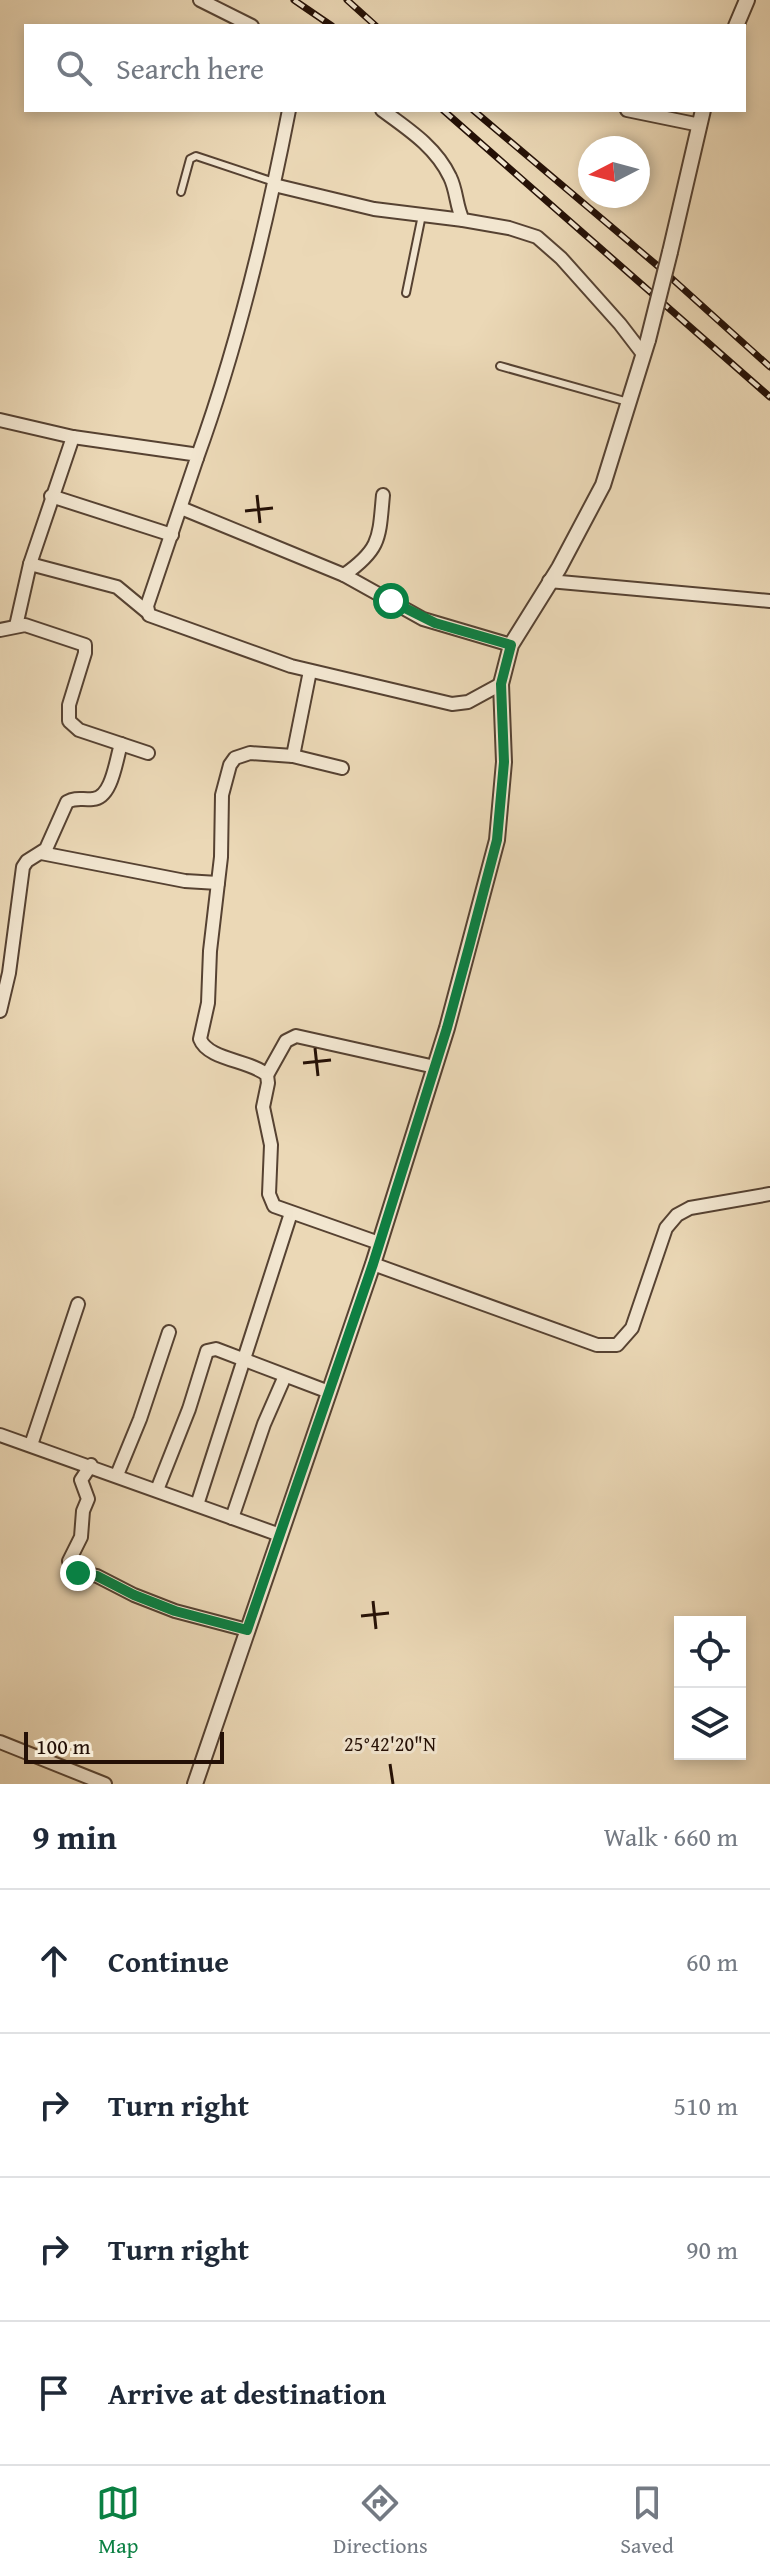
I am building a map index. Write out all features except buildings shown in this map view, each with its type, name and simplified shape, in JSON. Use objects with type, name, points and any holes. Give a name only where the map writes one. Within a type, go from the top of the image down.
[{"type":"street","points":[[200,0],[248,24]]},
{"type":"street","points":[[737,24],[747,0]]},
{"type":"street","points":[[146,611],[231,358],[289,112]]},
{"type":"street","points":[[385,112],[414,134],[443,164],[454,186],[463,220]]},
{"type":"street","points":[[195,1784],[373,1264],[435,1067],[497,840],[504,762],[501,684],[511,645],[559,568],[603,485],[646,347],[702,117],[648,112]]},
{"type":"street","points":[[274,184],[374,209],[463,220],[509,228],[537,237],[646,347]]},
{"type":"street","points":[[0,420],[73,437],[192,454],[197,458]]},
{"type":"street","points":[[16,626],[30,564],[73,437]]},
{"type":"street","points":[[344,575],[373,550],[380,530],[383,495]]},
{"type":"street","points":[[51,496],[172,535]]},
{"type":"street","points":[[181,508],[344,575],[423,619],[511,645]]},
{"type":"street","points":[[30,564],[117,587],[149,615],[310,671],[452,704],[475,699],[501,684]]},
{"type":"street","points":[[549,581],[770,601]]},
{"type":"street","points":[[0,630],[28,625],[85,645],[69,705],[69,721],[74,728],[148,753]]},
{"type":"street","points":[[293,756],[310,671]]},
{"type":"street","points":[[0,1011],[23,867],[50,843],[67,802],[77,798],[102,797],[121,744]]},
{"type":"street","points":[[267,1075],[257,1068],[208,1050],[201,1043],[208,1003],[222,795],[230,765],[235,758],[250,753],[293,756],[342,768]]},
{"type":"street","points":[[41,853],[185,881],[218,883]]},
{"type":"street","points":[[379,1243],[274,1206],[269,1194],[271,1145],[263,1107],[267,1075],[286,1041],[296,1036],[435,1067]]},
{"type":"street","points":[[373,1264],[597,1345],[617,1345],[632,1328],[666,1228],[677,1215],[690,1208],[770,1194]]},
{"type":"street","points":[[197,1505],[291,1213]]},
{"type":"street","points":[[31,1445],[78,1304]]},
{"type":"street","points":[[117,1475],[140,1419],[169,1332]]},
{"type":"street","points":[[157,1490],[189,1409],[204,1354],[210,1349],[329,1392]]},
{"type":"street","points":[[232,1518],[264,1424],[285,1376]]},
{"type":"street","points":[[0,1435],[280,1535]]},
{"type":"street","points":[[91,1465],[81,1480],[88,1499],[83,1511],[81,1537],[69,1561],[73,1571],[97,1576],[175,1611],[247,1630]]},
{"type":"street","points":[[0,1742],[105,1784]]},
{"type":"lane","points":[[181,192],[190,159],[194,156],[274,184]]},
{"type":"lane","points":[[406,293],[422,215]]},
{"type":"lane","points":[[500,366],[628,402]]},
{"type":"railway","points":[[294,0],[329,24]]},
{"type":"railway","points":[[347,0],[374,24]]},
{"type":"railway","points":[[445,112],[770,397]]},
{"type":"railway","points":[[475,112],[659,267],[770,367]]},
{"type":"route","points":[[78,1573],[97,1576],[175,1611],[247,1630],[373,1264],[447,1028],[497,840],[504,762],[501,684],[511,645],[423,619],[391,601]]}]
